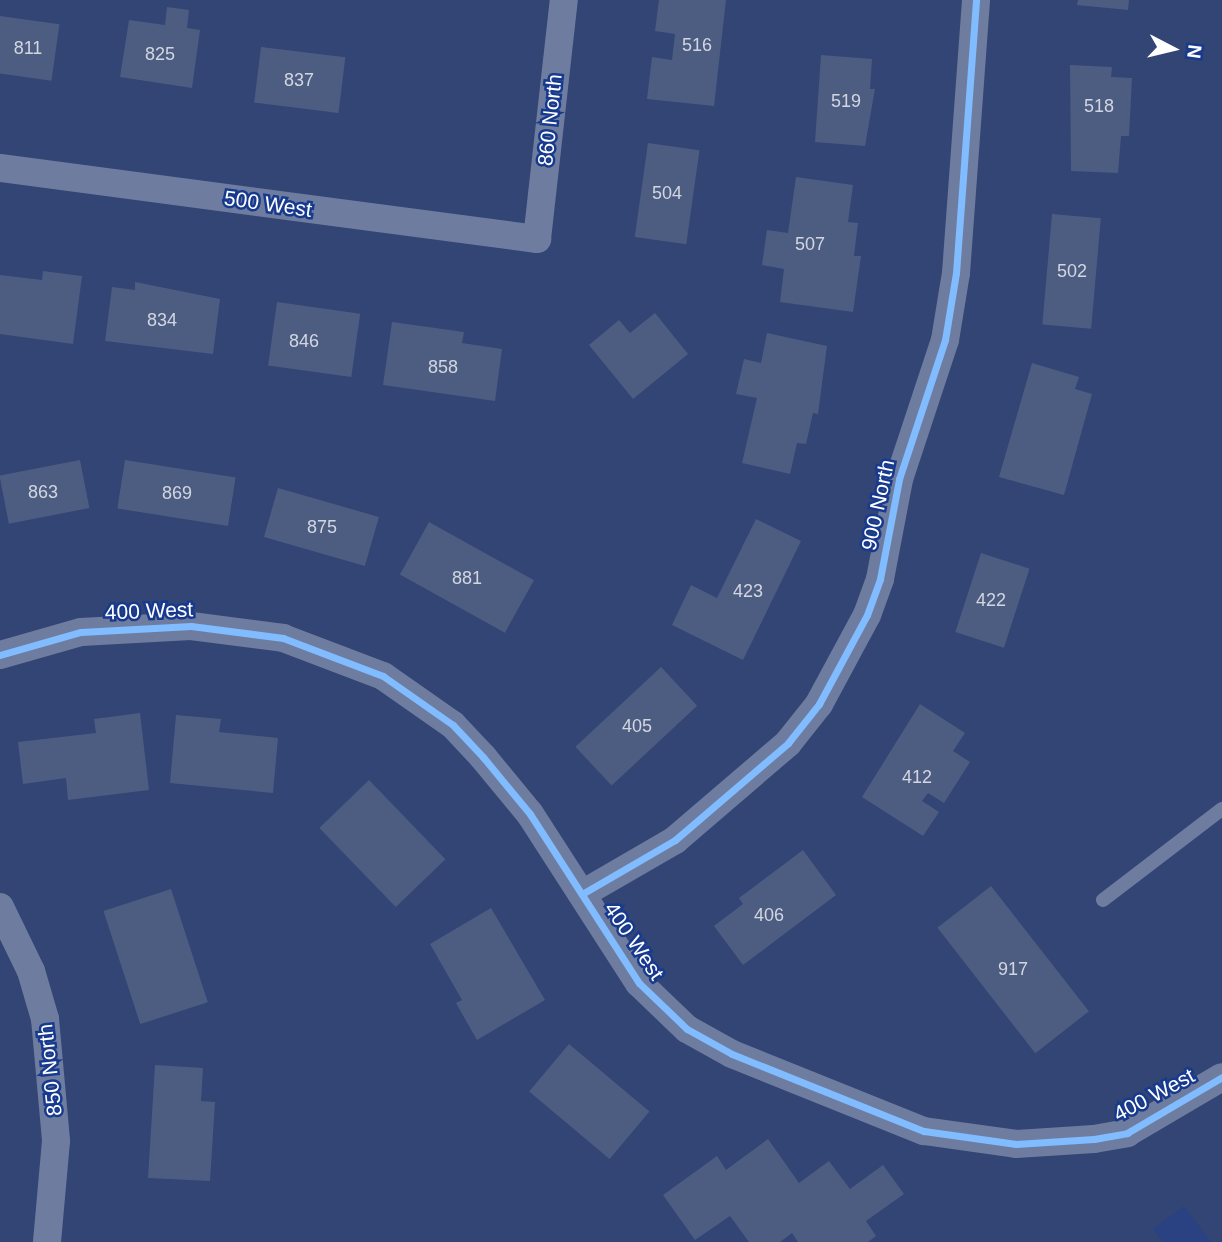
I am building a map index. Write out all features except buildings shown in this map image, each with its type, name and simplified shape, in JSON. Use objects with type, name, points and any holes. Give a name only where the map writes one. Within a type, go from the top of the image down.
[{"type":"street","name":"860 North","points":[[537,239],[564,0]]},
{"type":"street","name":"900 North","points":[[582,894],[675,840],[779,753],[819,704],[867,615],[880,579],[899,479],[945,340],[956,273],[975,0]]},
{"type":"street","name":"500 West","points":[[0,168],[537,239]]},
{"type":"street","name":"400 West","points":[[0,654],[81,632],[162,625],[253,632],[347,658],[406,690],[453,725],[530,814],[639,983],[687,1030],[732,1054],[924,1130],[1016,1144],[1094,1139],[1127,1133],[1222,1077]]},
{"type":"street","name":"850 North","points":[[0,907],[32,971],[45,1018],[57,1141],[47,1242]]},
{"type":"lane","points":[[1103,900],[1222,809]]},
{"type":"water","points":[[1184,1206],[1211,1242],[1163,1242],[1153,1229]]},
{"type":"cycle path","points":[[582,894],[675,840],[788,743],[819,704],[867,615],[880,579],[899,479],[945,340],[956,273],[976,0]]},
{"type":"cycle path","points":[[0,655],[81,632],[191,626],[283,638],[383,676],[453,725],[483,757],[530,814],[639,983],[687,1029],[732,1054],[924,1131],[1016,1144],[1094,1139],[1127,1133],[1222,1077]]}]
